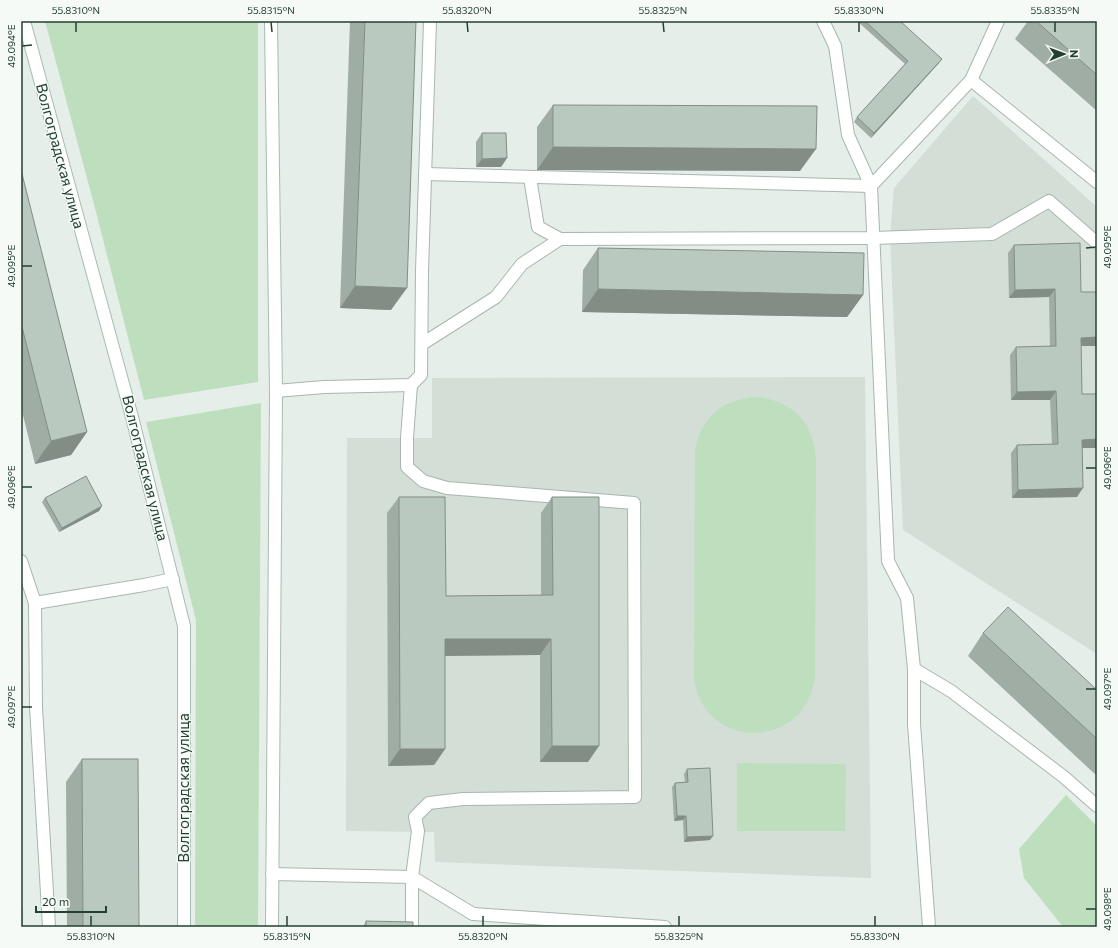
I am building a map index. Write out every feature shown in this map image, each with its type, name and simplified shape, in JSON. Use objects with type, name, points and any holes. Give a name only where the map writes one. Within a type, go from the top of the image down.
[{"type":"main road","name":"Волгоградская улица","points":[[24,21],[132,417],[184,626],[184,927]]},
{"type":"main road","points":[[270,21],[276,391],[272,927]]},
{"type":"main road","points":[[412,927],[412,877],[418,831],[415,817],[428,803],[463,799],[635,797],[634,503],[447,488],[423,481],[407,467],[407,438],[411,385],[421,375],[422,271],[430,21]]},
{"type":"main road","points":[[823,21],[835,46],[848,135],[871,186],[888,561],[907,598],[914,669],[914,724],[929,927]]},
{"type":"main road","points":[[425,174],[871,186],[971,80],[998,21]]},
{"type":"main road","points":[[971,80],[1097,182]]},
{"type":"main road","points":[[530,178],[538,227],[560,238],[873,238],[992,234],[1048,201],[1097,243]]},
{"type":"main road","points":[[422,344],[496,296],[522,264],[560,238]]},
{"type":"main road","points":[[276,391],[324,387],[411,385]]},
{"type":"main road","points":[[21,561],[35,603],[36,707],[49,927]]},
{"type":"main road","points":[[35,603],[144,585],[173,578]]},
{"type":"main road","points":[[914,669],[951,691],[1064,777],[1097,806]]},
{"type":"main road","points":[[272,874],[412,877],[473,914],[665,927]]},
{"type":"shaded area","points":[[973,96],[1097,207],[1097,654],[903,530],[890,237],[894,188]]},
{"type":"shaded area","points":[[865,377],[871,878],[435,862],[434,832],[346,831],[347,438],[432,438],[432,378]]},
{"type":"green space","points":[[45,21],[258,21],[258,382],[144,400]]},
{"type":"green space","points":[[754,397],[768,399],[790,408],[806,425],[815,448],[815,679],[807,702],[799,713],[789,722],[778,728],[765,732],[752,733],[726,727],[715,719],[707,711],[701,701],[694,680],[695,450],[702,428],[714,413],[731,402]]},
{"type":"green space","points":[[261,403],[258,927],[195,927],[196,620],[146,422]]},
{"type":"green space","points":[[737,763],[846,764],[845,831],[737,831]]},
{"type":"green space","points":[[1066,795],[1097,826],[1096,927],[1063,927],[1024,878],[1019,849]]},
{"type":"building","points":[[365,21],[416,21],[407,288],[355,286]]},
{"type":"building","points":[[865,21],[900,21],[942,59],[874,133],[857,117],[908,61]]},
{"type":"building","points":[[1036,21],[1097,21],[1097,75]]},
{"type":"building","points":[[553,105],[817,106],[816,149],[553,147]]},
{"type":"building","points":[[482,133],[506,133],[507,158],[482,159]]},
{"type":"building","points":[[21,170],[87,432],[51,441],[21,323]]},
{"type":"building","points":[[1080,243],[1081,292],[1097,292],[1097,337],[1081,338],[1082,394],[1097,394],[1097,439],[1082,440],[1083,488],[1018,490],[1017,445],[1058,444],[1056,391],[1017,392],[1016,347],[1056,346],[1055,289],[1015,290],[1014,245]]},
{"type":"building","points":[[598,248],[864,253],[863,295],[598,289]]},
{"type":"building","points":[[86,476],[102,506],[62,528],[45,498]]},
{"type":"building","points":[[399,497],[445,497],[446,596],[553,595],[552,497],[599,497],[599,746],[552,746],[551,639],[445,639],[445,749],[400,749]]},
{"type":"building","points":[[1008,607],[1097,690],[1097,739],[983,633]]},
{"type":"building","points":[[82,759],[138,759],[139,927],[83,927]]},
{"type":"building","points":[[710,768],[713,836],[687,837],[686,816],[677,816],[675,783],[688,782],[687,769]]},
{"type":"building","points":[[22,909],[22,927],[21,927]]},
{"type":"building","points":[[366,921],[413,922],[413,927],[366,927]]}]
